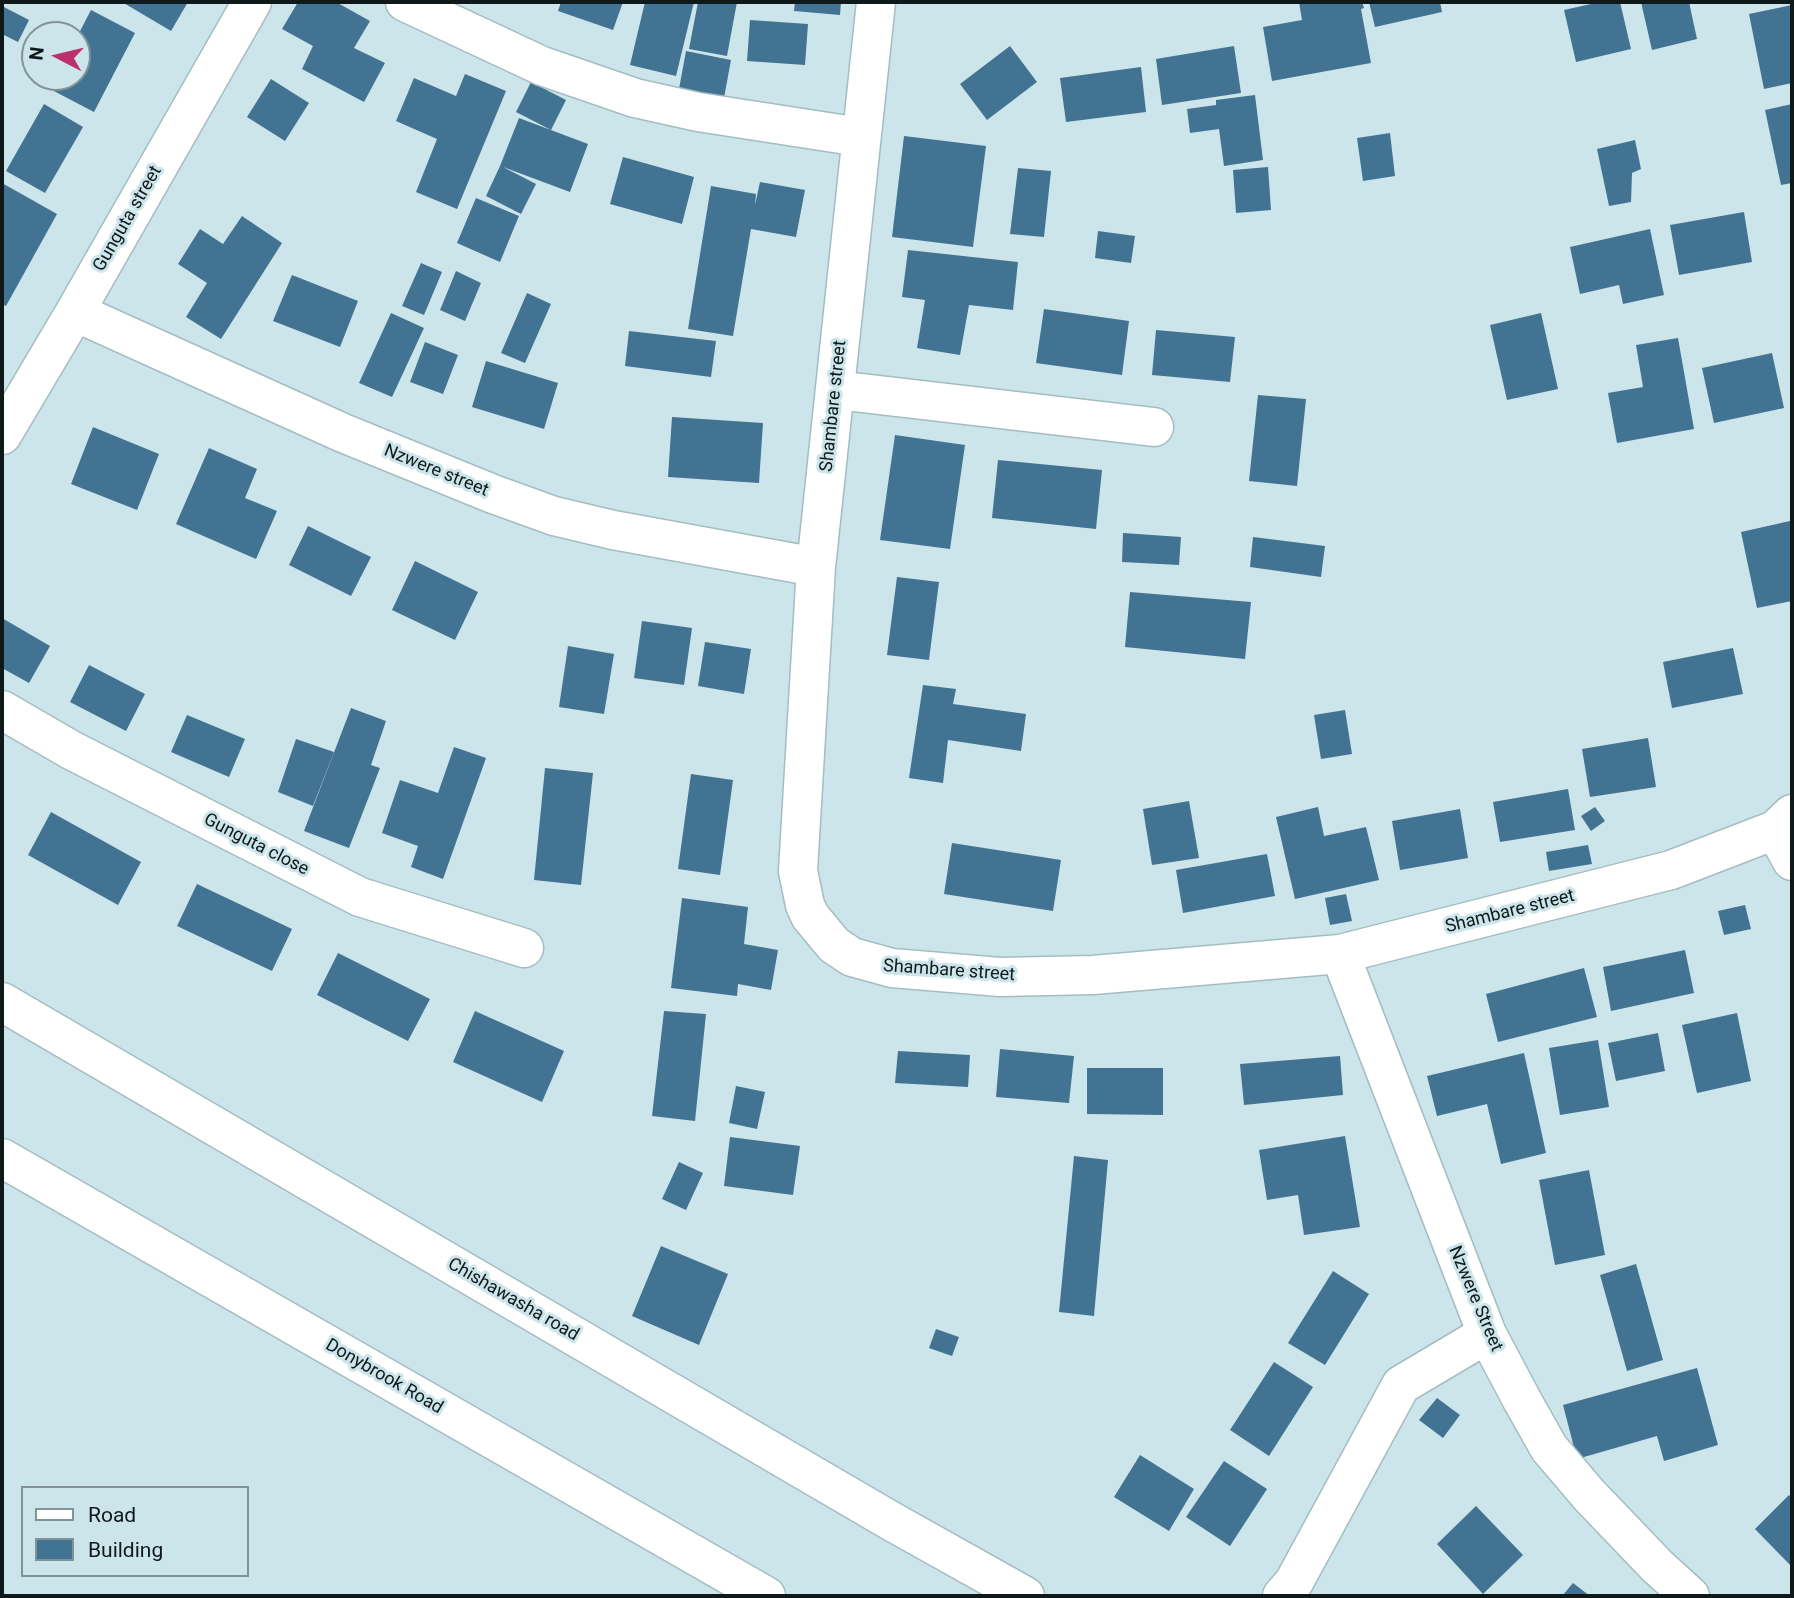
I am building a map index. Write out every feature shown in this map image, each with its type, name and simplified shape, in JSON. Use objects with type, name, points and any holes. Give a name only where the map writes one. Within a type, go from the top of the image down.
[{"type":"street","name":"Gunguta street","points":[[2,435],[252,2]]},
{"type":"street","points":[[405,2],[542,66],[635,98],[698,112],[860,137]]},
{"type":"street","name":"Shambare street","points":[[876,2],[816,567],[798,871],[800,887],[810,916],[834,945],[852,957],[892,968],[1000,977],[1093,975],[1340,954],[1671,870],[1787,835]]},
{"type":"street","name":"Nzwere street","points":[[75,312],[343,433],[554,516],[613,530],[816,567]]},
{"type":"street","points":[[836,390],[1154,427]]},
{"type":"street","name":"Gunguta close","points":[[2,710],[83,756],[360,897],[524,948]]},
{"type":"street","name":"Nzwere Street","points":[[1340,954],[1487,1335],[1549,1448],[1597,1504],[1689,1596]]},
{"type":"street","name":"Chishawasha road","points":[[2,1002],[891,1521],[1025,1596]]},
{"type":"street","name":"Donybrook Road","points":[[2,1158],[766,1596]]},
{"type":"street","points":[[1282,1596],[1294,1582],[1401,1385],[1487,1335]]},
{"type":"building","points":[[122,2],[188,2],[171,31]]},
{"type":"building","points":[[298,2],[336,2],[370,21],[354,48],[385,63],[364,102],[302,69],[313,46],[282,29]]},
{"type":"building","points":[[561,2],[623,2],[613,30],[558,11]]},
{"type":"building","points":[[645,2],[694,2],[676,76],[630,65]]},
{"type":"building","points":[[698,2],[737,2],[727,56],[689,49]]},
{"type":"building","points":[[795,2],[841,2],[840,15],[794,11]]},
{"type":"building","points":[[1299,2],[1362,2],[1371,63],[1272,81],[1263,27],[1302,20]]},
{"type":"building","points":[[1369,2],[1440,2],[1442,12],[1375,27]]},
{"type":"building","points":[[1600,2],[1620,2],[1631,49],[1576,62],[1564,10]]},
{"type":"building","points":[[1641,2],[1689,2],[1697,39],[1652,50]]},
{"type":"building","points":[[1792,5],[1792,83],[1764,89],[1749,14]]},
{"type":"building","points":[[2,6],[29,20],[21,21],[21,36],[18,42],[2,34]]},
{"type":"building","points":[[91,10],[135,33],[94,112],[54,91],[91,91],[91,21],[85,21]]},
{"type":"building","points":[[750,20],[808,24],[805,65],[747,61]]},
{"type":"building","points":[[1010,46],[1037,82],[987,120],[960,84]]},
{"type":"building","points":[[1234,46],[1241,93],[1162,105],[1156,59]]},
{"type":"building","points":[[686,51],[731,60],[724,98],[679,89]]},
{"type":"building","points":[[1141,67],[1146,112],[1066,122],[1060,78]]},
{"type":"building","points":[[465,74],[506,91],[457,209],[416,192],[437,139],[396,121],[414,78],[456,96]]},
{"type":"building","points":[[271,79],[309,103],[285,141],[247,117]]},
{"type":"building","points":[[531,82],[566,100],[551,130],[516,112]]},
{"type":"building","points":[[1255,95],[1263,160],[1224,166],[1219,129],[1190,133],[1187,109],[1216,105],[1216,100]]},
{"type":"building","points":[[44,104],[83,127],[45,193],[6,171]]},
{"type":"building","points":[[1792,104],[1792,183],[1781,185],[1765,110]]},
{"type":"building","points":[[519,118],[588,144],[570,192],[503,167],[536,184],[521,214],[486,196]]},
{"type":"building","points":[[1390,133],[1395,176],[1363,181],[1357,138]]},
{"type":"building","points":[[904,136],[986,146],[973,247],[892,237]]},
{"type":"building","points":[[1635,140],[1641,169],[1632,173],[1631,202],[1609,206],[1597,149]]},
{"type":"building","points":[[623,157],[694,177],[682,224],[610,204]]},
{"type":"building","points":[[1268,167],[1271,210],[1236,213],[1233,170]]},
{"type":"building","points":[[1018,168],[1051,171],[1044,237],[1010,234]]},
{"type":"building","points":[[760,182],[805,190],[796,237],[751,229],[733,336],[688,329],[711,186],[756,194],[755,205]]},
{"type":"building","points":[[2,183],[57,214],[6,306],[2,304]]},
{"type":"building","points":[[476,198],[519,216],[500,262],[457,243]]},
{"type":"building","points":[[1744,212],[1752,262],[1679,275],[1670,225]]},
{"type":"building","points":[[242,216],[282,243],[221,339],[186,317],[207,283],[178,264],[200,229],[223,244]]},
{"type":"building","points":[[1650,229],[1664,295],[1623,304],[1619,285],[1580,294],[1570,247]]},
{"type":"building","points":[[1098,231],[1135,236],[1131,263],[1095,258]]},
{"type":"building","points":[[908,250],[1018,262],[1013,310],[969,305],[960,355],[917,348],[925,300],[902,297]]},
{"type":"building","points":[[421,263],[442,272],[424,315],[402,306]]},
{"type":"building","points":[[456,271],[481,283],[465,321],[440,310]]},
{"type":"building","points":[[292,275],[358,301],[340,347],[273,321]]},
{"type":"building","points":[[527,293],[551,304],[525,363],[501,353]]},
{"type":"building","points":[[1044,309],[1129,321],[1122,375],[1036,363]]},
{"type":"building","points":[[391,313],[424,328],[392,397],[359,383]]},
{"type":"building","points":[[1541,313],[1558,389],[1507,400],[1490,325]]},
{"type":"building","points":[[1156,330],[1235,337],[1230,382],[1152,375]]},
{"type":"building","points":[[629,331],[716,341],[711,377],[625,366]]},
{"type":"building","points":[[1678,338],[1694,429],[1617,443],[1608,393],[1643,387],[1636,345]]},
{"type":"building","points":[[425,342],[458,355],[443,394],[410,382]]},
{"type":"building","points":[[1772,353],[1784,408],[1714,423],[1702,368]]},
{"type":"building","points":[[486,361],[558,383],[544,429],[472,407]]},
{"type":"building","points":[[1258,395],[1306,399],[1297,486],[1249,481]]},
{"type":"building","points":[[672,417],[763,423],[759,483],[668,477]]},
{"type":"building","points":[[93,427],[159,454],[137,510],[71,484]]},
{"type":"building","points":[[895,435],[965,445],[950,549],[880,540]]},
{"type":"building","points":[[209,448],[257,469],[245,498],[277,511],[256,559],[176,524]]},
{"type":"building","points":[[998,460],[1102,470],[1096,529],[992,518]]},
{"type":"building","points":[[1790,521],[1792,601],[1757,608],[1741,532]]},
{"type":"building","points":[[308,526],[371,557],[351,596],[289,565]]},
{"type":"building","points":[[1123,533],[1181,537],[1179,565],[1122,562]]},
{"type":"building","points":[[1253,537],[1325,546],[1321,577],[1250,567]]},
{"type":"building","points":[[415,561],[478,592],[455,640],[392,610]]},
{"type":"building","points":[[897,577],[939,582],[929,660],[887,655]]},
{"type":"building","points":[[1130,592],[1251,602],[1245,659],[1125,647]]},
{"type":"building","points":[[2,618],[50,646],[29,683],[2,668]]},
{"type":"building","points":[[642,621],[692,628],[684,685],[634,678]]},
{"type":"building","points":[[705,642],[751,649],[744,694],[698,686]]},
{"type":"building","points":[[568,646],[614,654],[604,714],[559,707]]},
{"type":"building","points":[[1733,648],[1743,694],[1672,708],[1663,662]]},
{"type":"building","points":[[89,665],[145,694],[126,731],[70,702]]},
{"type":"building","points":[[923,685],[956,689],[953,704],[1026,714],[1021,751],[948,740],[943,783],[909,778]]},
{"type":"building","points":[[351,708],[386,721],[371,765],[380,768],[349,848],[304,831]]},
{"type":"building","points":[[1345,710],[1352,754],[1321,759],[1314,715]]},
{"type":"building","points":[[187,715],[245,739],[229,777],[171,752]]},
{"type":"building","points":[[1648,738],[1656,787],[1590,797],[1582,749]]},
{"type":"building","points":[[296,739],[334,752],[313,806],[278,792]]},
{"type":"building","points":[[454,747],[486,758],[443,879],[411,867],[418,846],[382,833],[400,780],[438,793]]},
{"type":"building","points":[[545,768],[593,773],[581,885],[534,880]]},
{"type":"building","points":[[691,774],[733,780],[720,875],[678,869]]},
{"type":"building","points":[[1568,789],[1575,830],[1500,842],[1493,802]]},
{"type":"building","points":[[1189,801],[1199,858],[1152,865],[1143,809]]},
{"type":"building","points":[[1318,807],[1324,836],[1366,827],[1379,880],[1295,899],[1276,817]]},
{"type":"building","points":[[1595,807],[1605,821],[1591,831],[1581,816]]},
{"type":"building","points":[[1460,809],[1468,858],[1400,870],[1392,821]]},
{"type":"building","points":[[51,812],[141,862],[118,905],[28,855]]},
{"type":"building","points":[[952,843],[1061,860],[1053,911],[944,894]]},
{"type":"building","points":[[1588,845],[1592,864],[1549,871],[1546,852]]},
{"type":"building","points":[[1267,854],[1275,896],[1183,913],[1176,870]]},
{"type":"building","points":[[197,884],[292,929],[272,971],[177,926]]},
{"type":"building","points":[[1346,894],[1352,921],[1330,925],[1325,898]]},
{"type":"building","points":[[682,898],[748,907],[744,944],[778,950],[771,990],[738,984],[737,996],[671,988]]},
{"type":"building","points":[[1745,905],[1751,929],[1724,935],[1718,911]]},
{"type":"building","points":[[1685,950],[1694,993],[1611,1011],[1603,967]]},
{"type":"building","points":[[338,953],[430,999],[408,1041],[317,995]]},
{"type":"building","points":[[1584,968],[1597,1017],[1498,1042],[1486,994]]},
{"type":"building","points":[[475,1011],[564,1051],[542,1102],[453,1062]]},
{"type":"building","points":[[664,1011],[706,1014],[695,1121],[652,1116]]},
{"type":"building","points":[[1737,1013],[1751,1081],[1697,1093],[1682,1025]]},
{"type":"building","points":[[1658,1033],[1665,1071],[1616,1081],[1608,1043]]},
{"type":"building","points":[[1598,1040],[1609,1107],[1560,1115],[1549,1048]]},
{"type":"building","points":[[1000,1049],[1074,1056],[1069,1103],[996,1097]]},
{"type":"building","points":[[898,1051],[970,1055],[968,1087],[895,1083]]},
{"type":"building","points":[[1524,1053],[1546,1153],[1501,1164],[1487,1104],[1437,1116],[1427,1076]]},
{"type":"building","points":[[1340,1056],[1343,1095],[1244,1105],[1240,1064]]},
{"type":"building","points":[[1087,1068],[1163,1068],[1163,1115],[1087,1114]]},
{"type":"building","points":[[736,1086],[765,1092],[757,1129],[729,1123]]},
{"type":"building","points":[[1345,1136],[1360,1227],[1304,1235],[1298,1195],[1267,1200],[1259,1150]]},
{"type":"building","points":[[730,1137],[800,1146],[793,1195],[724,1186]]},
{"type":"building","points":[[1074,1156],[1108,1160],[1094,1316],[1059,1312]]},
{"type":"building","points":[[679,1162],[703,1173],[686,1210],[662,1199]]},
{"type":"building","points":[[1589,1170],[1605,1255],[1555,1265],[1539,1180]]},
{"type":"building","points":[[661,1246],[728,1274],[699,1345],[632,1316]]},
{"type":"building","points":[[1636,1264],[1663,1360],[1627,1371],[1600,1275]]},
{"type":"building","points":[[1333,1271],[1369,1294],[1325,1365],[1288,1343]]},
{"type":"building","points":[[936,1329],[959,1337],[952,1356],[929,1348]]},
{"type":"building","points":[[1274,1362],[1313,1387],[1269,1456],[1230,1430]]},
{"type":"building","points":[[1697,1368],[1718,1445],[1664,1461],[1657,1436],[1577,1459],[1563,1405]]},
{"type":"building","points":[[1437,1398],[1460,1415],[1443,1438],[1419,1420]]},
{"type":"building","points":[[1140,1455],[1194,1489],[1169,1531],[1114,1497]]},
{"type":"building","points":[[1224,1461],[1267,1489],[1230,1546],[1186,1517]]},
{"type":"building","points":[[1789,1495],[1792,1499],[1792,1567],[1755,1529]]},
{"type":"building","points":[[1476,1506],[1523,1555],[1483,1594],[1437,1544]]},
{"type":"building","points":[[1573,1583],[1590,1596],[1562,1596]]}]
